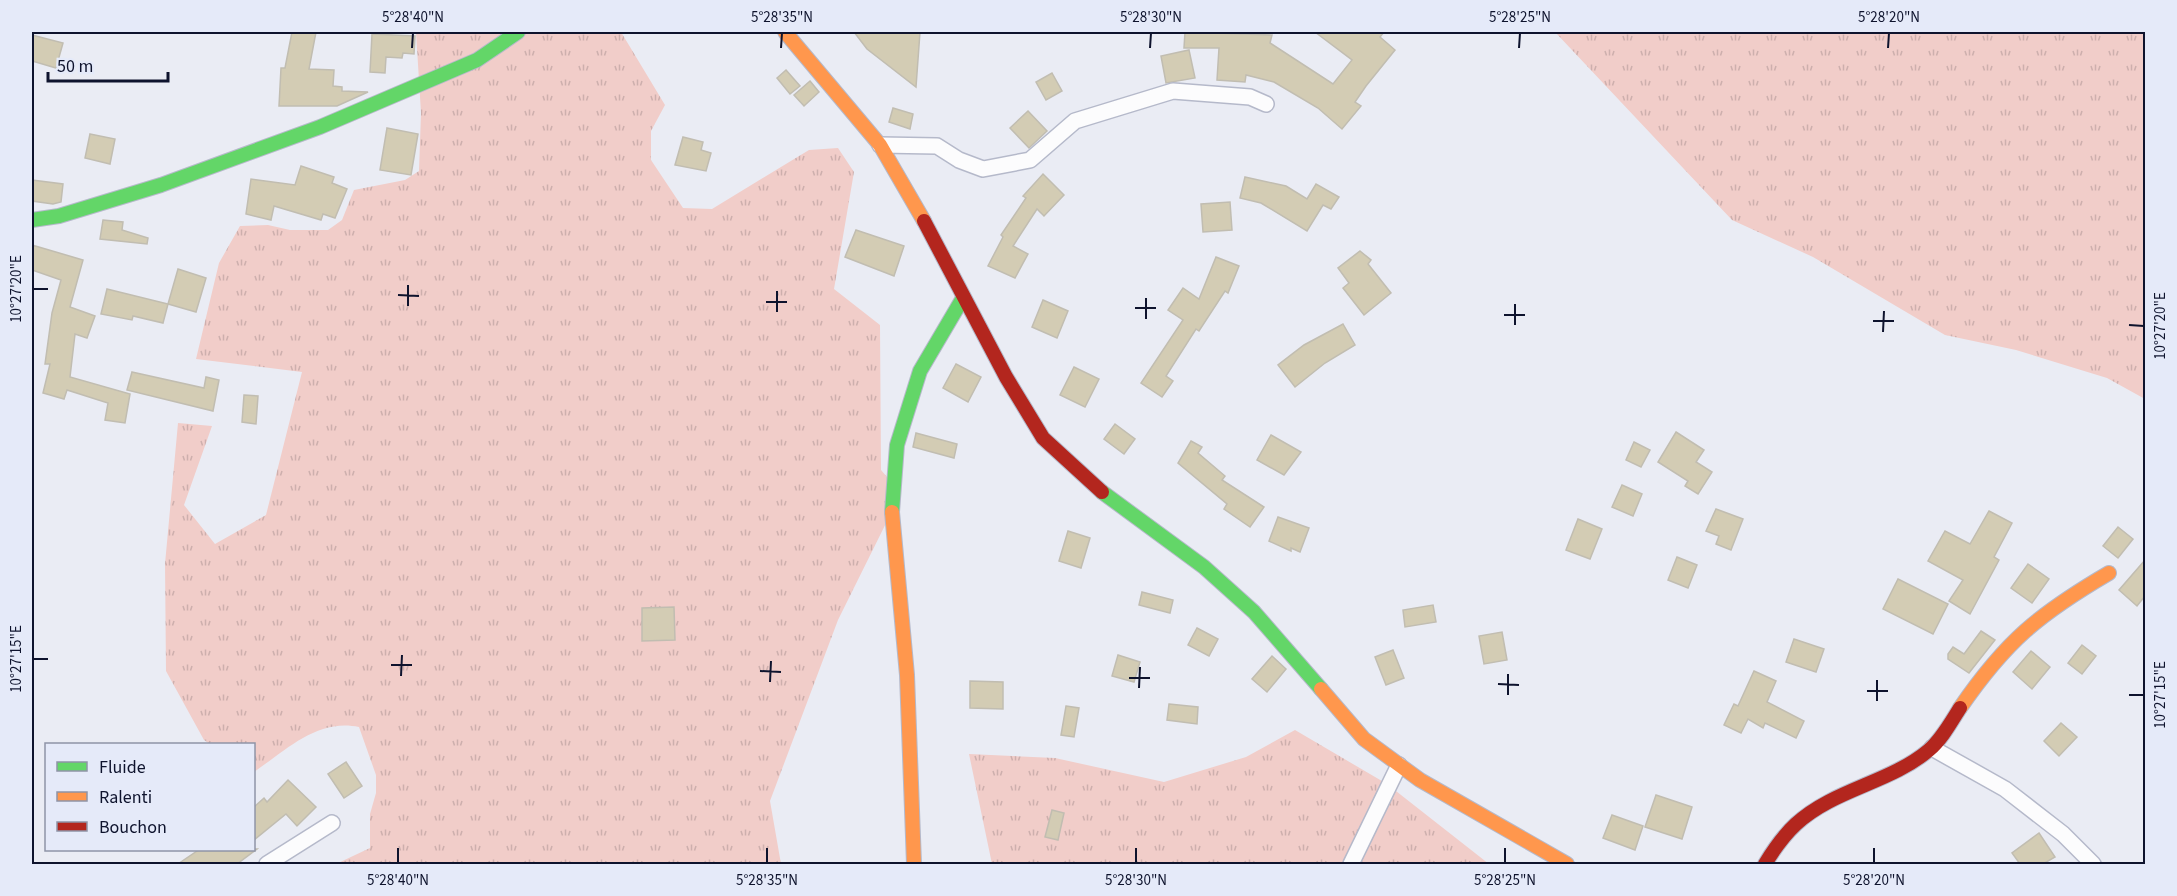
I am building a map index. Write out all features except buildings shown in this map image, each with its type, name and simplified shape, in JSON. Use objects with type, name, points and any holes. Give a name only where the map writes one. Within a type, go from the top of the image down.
[{"type":"street","points":[[32,220],[59,216],[161,185],[320,127],[477,60],[518,32]]},
{"type":"street","points":[[785,32],[880,145],[929,230],[1006,377],[1043,438],[1107,497],[1204,567],[1254,612],[1364,739],[1420,780],[1567,864]]},
{"type":"street","points":[[880,145],[937,146],[959,160],[983,169],[1030,160],[1075,121],[1173,91],[1251,97],[1266,104]]},
{"type":"street","points":[[914,864],[908,675],[892,507],[897,445],[920,371],[963,298]]},
{"type":"street","points":[[1765,864],[1793,824],[1831,799],[1898,772],[1932,748],[1993,662],[2025,629],[2053,606],[2109,573]]},
{"type":"street","points":[[1932,748],[2006,789],[2063,834],[2093,864]]},
{"type":"street","points":[[1351,864],[1399,765]]},
{"type":"street","points":[[267,864],[332,823]]},
{"type":"green space","points":[[416,32],[621,32],[665,105],[651,131],[651,160],[683,208],[712,209],[809,150],[838,148],[854,172],[834,289],[880,325],[881,470],[901,493],[838,620],[770,801],[781,864],[336,864],[370,848],[370,814],[376,793],[376,775],[359,727],[344,725],[316,731],[290,746],[255,771],[255,743],[208,743],[204,740],[166,671],[165,564],[178,423],[212,426],[184,505],[215,544],[266,515],[302,372],[196,359],[219,263],[240,226],[268,225],[290,230],[328,230],[342,220],[354,190],[405,180],[419,171],[421,113]]},
{"type":"green space","points":[[1555,32],[2145,32],[2145,399],[2107,378],[2016,350],[1945,335],[1813,257],[1732,220]]},
{"type":"green space","points":[[1295,730],[1387,784],[1489,864],[992,864],[969,754],[1055,758],[1164,782],[1246,757]]},
{"type":"traffic: fast","points":[[32,220],[59,216],[161,185],[320,127],[477,60],[518,32]]},
{"type":"traffic: fast","points":[[892,512],[897,445],[920,371],[963,298]]},
{"type":"traffic: fast","points":[[1102,492],[1204,567],[1254,612],[1321,689]]},
{"type":"traffic: slow","points":[[785,32],[880,145],[924,221]]},
{"type":"traffic: slow","points":[[892,512],[907,675],[914,864]]},
{"type":"traffic: slow","points":[[1960,708],[1993,664],[2026,631],[2063,602],[2109,573]]},
{"type":"traffic: slow","points":[[1321,689],[1364,739],[1420,780],[1567,864]]},
{"type":"traffic: jam","points":[[924,221],[1006,377],[1043,438],[1102,492]]},
{"type":"traffic: jam","points":[[1765,864],[1787,833],[1811,812],[1827,802],[1897,771],[1929,750],[1942,736],[1960,708]]}]
